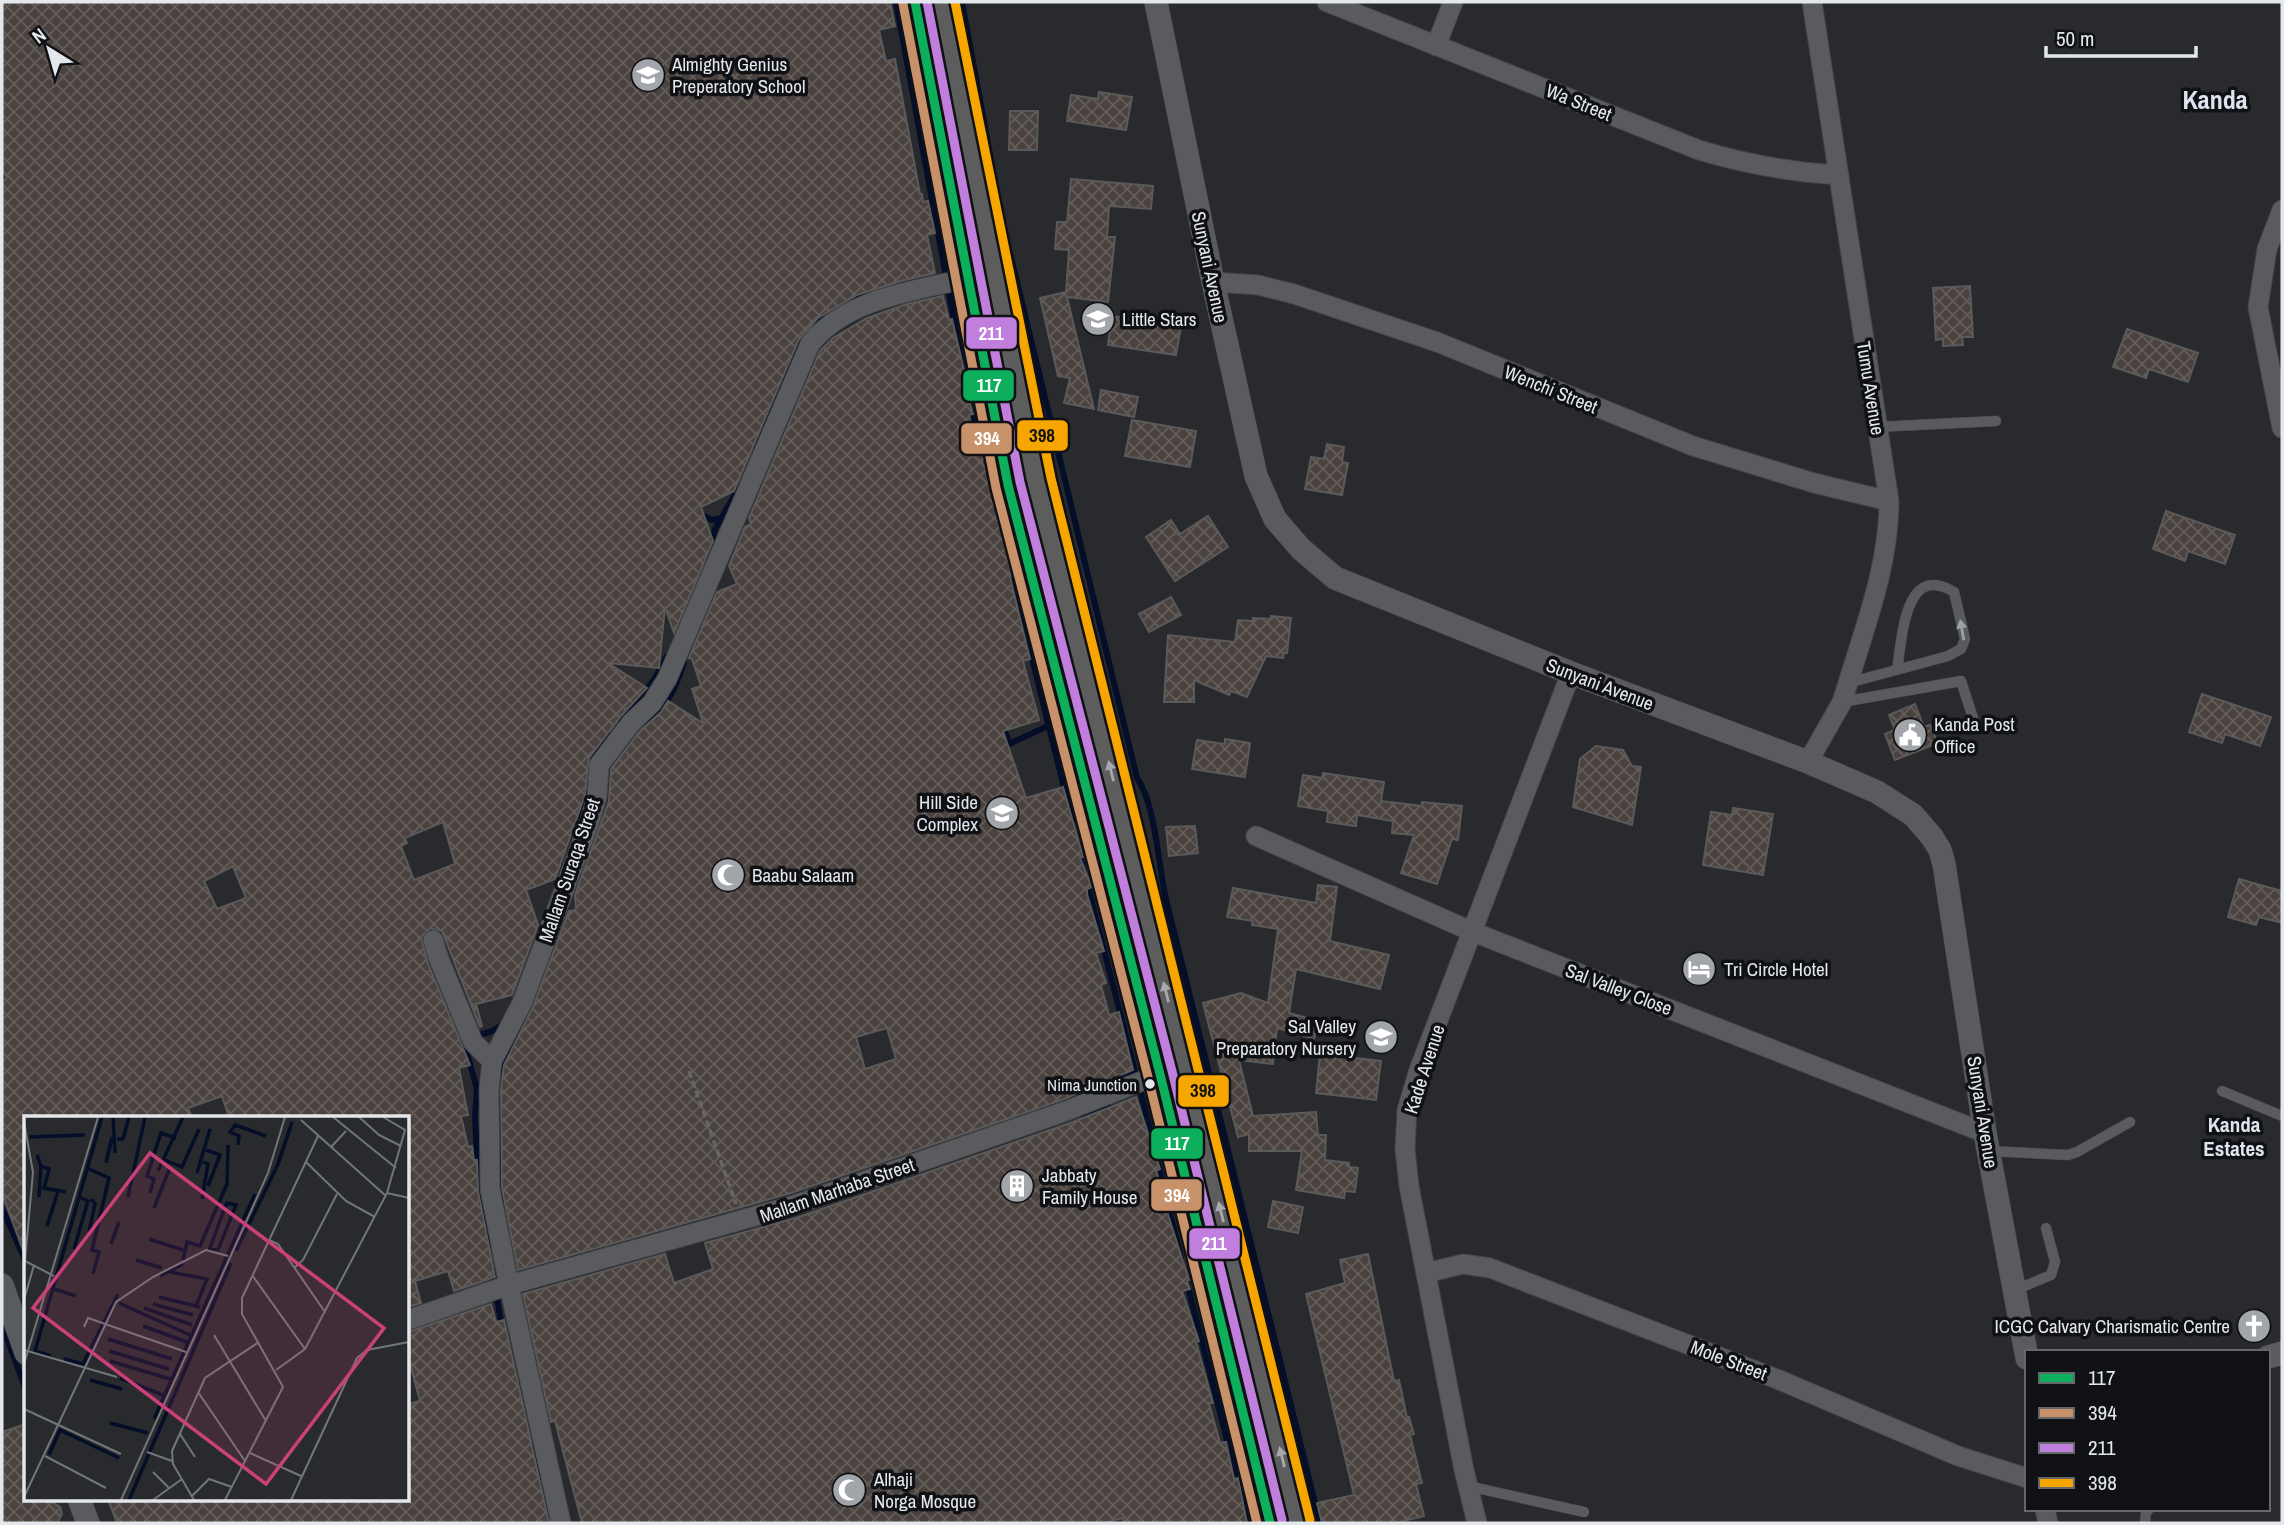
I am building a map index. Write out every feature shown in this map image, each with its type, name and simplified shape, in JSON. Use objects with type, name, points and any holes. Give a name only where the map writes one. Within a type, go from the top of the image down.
[{"type":"main road","points":[[915,2],[1008,485],[1160,1074],[1270,1523]]},
{"type":"main road","points":[[943,2],[1039,481],[1298,1523]]},
{"type":"street","name":"Sunyani Avenue","points":[[1156,2],[1256,476],[1275,519],[1301,549],[1335,578],[1571,673],[1808,762],[1877,792],[1913,815],[1932,837],[1944,864],[1987,1142],[2025,1350]]},
{"type":"street","name":"Wa Street","points":[[1327,2],[1699,150],[1741,162],[1793,172],[1839,175]]},
{"type":"street","points":[[1436,46],[1453,2]]},
{"type":"street","name":"Tumu Avenue","points":[[1808,762],[1842,702],[1882,563],[1889,521],[1889,502],[1878,427],[1812,2]]},
{"type":"street","points":[[2282,210],[2267,249],[2258,307],[2282,428]]},
{"type":"street","name":"Mallam Suraqa Street","points":[[561,1523],[490,1189],[492,1061],[522,1003],[588,826],[597,797],[599,765],[631,723],[652,703],[667,679],[810,344],[829,324],[850,312],[887,297],[969,278]]},
{"type":"street","name":"Wenchi Street","points":[[1213,282],[1258,285],[1294,294],[1437,342],[1693,446],[1814,483],[1889,502]]},
{"type":"street","name":"Kade Avenue","points":[[1477,1523],[1409,1186],[1405,1149],[1407,1110],[1419,1070],[1571,673]]},
{"type":"street","name":"Sal Valley Close","points":[[1256,836],[1474,932],[1987,1142]]},
{"type":"street","points":[[433,940],[473,1042],[492,1061]]},
{"type":"street","name":"Mallam Marhaba Street","points":[[410,1319],[509,1286],[741,1222],[975,1143],[1160,1074]]},
{"type":"street","name":"Mole Street","points":[[1426,1273],[1463,1264],[1490,1268],[1777,1379],[1958,1456],[2025,1477]]},
{"type":"street","points":[[2,1285],[24,1347]]},
{"type":"street","points":[[79,1500],[88,1523]]},
{"type":"lane","points":[[1878,427],[1996,421]]},
{"type":"lane","points":[[1848,683],[1897,670],[1948,656],[1961,649],[1965,639],[1954,592],[1943,585],[1923,587],[1915,593],[1909,604],[1897,670]]},
{"type":"lane","points":[[1842,702],[1961,681],[1975,724]]},
{"type":"lane","points":[[2222,1091],[2282,1116]]},
{"type":"lane","points":[[1987,1142],[2068,1155],[2077,1153],[2130,1122]]},
{"type":"lane","points":[[2014,1290],[2052,1275],[2055,1262],[2046,1228]]},
{"type":"lane","points":[[1468,1486],[1584,1512]]},
{"type":"path","points":[[689,1070],[741,1222]]},
{"type":"building","points":[[2,2],[890,2],[895,26],[879,30],[886,61],[895,59],[920,194],[923,202],[928,201],[935,233],[927,235],[935,273],[857,295],[818,318],[799,339],[734,491],[701,507],[713,541],[674,633],[665,607],[659,668],[608,663],[647,688],[621,716],[589,758],[585,795],[555,879],[526,890],[538,925],[512,995],[476,1004],[482,1026],[480,1027],[442,931],[430,928],[421,937],[428,964],[470,1065],[459,1068],[468,1115],[461,1116],[468,1147],[472,1146],[474,1160],[477,1160],[478,1191],[495,1277],[454,1291],[448,1271],[415,1281],[421,1303],[410,1306],[410,1116],[229,1116],[222,1096],[188,1108],[192,1116],[24,1116],[24,1253],[2,1193],[2,182],[7,178],[2,168]],"holes":[[[443,822],[455,864],[414,880],[401,846],[407,843],[405,838]],[[233,866],[246,898],[217,909],[204,881]]]},
{"type":"building","points":[[1099,92],[1132,97],[1126,130],[1067,121],[1071,95],[1098,99]]},
{"type":"building","points":[[1010,111],[1038,111],[1037,150],[1009,150]]},
{"type":"building","points":[[1071,179],[1153,186],[1151,209],[1109,206],[1107,237],[1115,237],[1108,302],[1067,297],[1094,409],[1064,403],[1070,378],[1058,376],[1040,298],[1066,292],[1069,250],[1055,249],[1057,222],[1067,222]]},
{"type":"building","points":[[1970,286],[1973,337],[1962,337],[1963,345],[1943,346],[1943,339],[1936,340],[1933,288]]},
{"type":"building","points":[[943,296],[949,320],[952,319],[965,374],[962,375],[973,414],[969,415],[977,449],[983,447],[991,479],[988,480],[1030,659],[1023,661],[1039,720],[1003,731],[1026,798],[1063,787],[1083,857],[1080,858],[1092,887],[1087,889],[1087,894],[1104,951],[1096,953],[1106,983],[1101,985],[1109,1015],[1119,1012],[1133,1070],[1062,1100],[791,1193],[518,1270],[502,1188],[501,1090],[504,1065],[533,1007],[569,911],[576,910],[575,895],[609,801],[611,769],[640,731],[661,712],[668,701],[703,723],[692,689],[701,686],[692,659],[689,658],[717,592],[737,584],[729,566],[745,527],[751,524],[749,518],[820,351],[833,338],[867,318],[907,304]],"holes":[[[887,1028],[896,1059],[865,1069],[856,1037]]]},
{"type":"building","points":[[1146,314],[1182,320],[1176,355],[1108,345],[1112,316],[1145,320]]},
{"type":"building","points":[[2127,329],[2198,353],[2188,382],[2149,369],[2146,378],[2113,367]]},
{"type":"building","points":[[1101,390],[1138,397],[1134,417],[1098,410]]},
{"type":"building","points":[[1132,420],[1196,431],[1190,467],[1125,456]]},
{"type":"building","points":[[1327,444],[1344,447],[1342,462],[1348,463],[1342,495],[1305,489],[1311,457],[1324,459]]},
{"type":"building","points":[[2166,511],[2235,535],[2225,564],[2188,551],[2185,561],[2153,549]]},
{"type":"building","points":[[1208,516],[1228,547],[1175,581],[1146,537],[1171,520],[1180,534]]},
{"type":"building","points":[[1171,597],[1181,615],[1149,632],[1139,614]]},
{"type":"building","points":[[1271,616],[1291,618],[1287,653],[1284,653],[1283,658],[1266,656],[1247,697],[1231,691],[1229,695],[1194,680],[1194,702],[1164,702],[1168,635],[1235,642],[1238,620],[1271,619]]},
{"type":"building","points":[[2202,694],[2271,717],[2260,746],[2225,734],[2222,743],[2189,732]]},
{"type":"building","points":[[1915,704],[1924,727],[1930,725],[1938,743],[1895,760],[1885,734],[1895,730],[1889,715]]},
{"type":"building","points":[[1225,739],[1250,743],[1245,777],[1192,769],[1197,740],[1225,744]]},
{"type":"building","points":[[1596,746],[1623,750],[1632,766],[1641,767],[1632,825],[1573,807],[1580,759]]},
{"type":"building","points":[[1323,773],[1384,782],[1381,801],[1422,806],[1422,802],[1462,806],[1458,840],[1452,839],[1437,884],[1401,873],[1414,835],[1392,833],[1393,821],[1357,815],[1356,826],[1327,822],[1328,811],[1298,806],[1303,775],[1322,778]]},
{"type":"building","points":[[1733,808],[1773,814],[1763,875],[1703,865],[1711,812],[1732,815]]},
{"type":"building","points":[[1195,826],[1198,853],[1169,856],[1166,827]]},
{"type":"building","points":[[2239,879],[2282,891],[2282,923],[2259,917],[2256,925],[2228,917]]},
{"type":"building","points":[[1318,885],[1337,887],[1330,941],[1389,955],[1380,989],[1296,969],[1289,1013],[1319,1021],[1314,1039],[1277,1028],[1273,1064],[1239,1060],[1253,1116],[1316,1112],[1318,1135],[1326,1135],[1325,1160],[1349,1163],[1349,1167],[1358,1168],[1355,1192],[1345,1191],[1344,1198],[1296,1190],[1302,1151],[1249,1151],[1249,1134],[1238,1137],[1203,1003],[1241,993],[1268,1003],[1278,929],[1227,917],[1233,888],[1316,903]]},
{"type":"building","points":[[1320,1054],[1381,1061],[1376,1100],[1316,1093]]},
{"type":"building","points":[[1136,1097],[1160,1169],[1156,1171],[1164,1192],[1161,1193],[1189,1280],[1190,1289],[1182,1291],[1199,1341],[1196,1342],[1213,1403],[1209,1403],[1220,1443],[1226,1442],[1234,1479],[1238,1478],[1247,1523],[1124,1523],[1123,1518],[1104,1523],[582,1523],[555,1421],[551,1422],[523,1294],[665,1254],[674,1283],[713,1269],[705,1243],[799,1217],[1070,1123]]},
{"type":"building","points":[[1273,1201],[1303,1207],[1298,1233],[1268,1227]]},
{"type":"building","points":[[1368,1254],[1394,1381],[1399,1380],[1407,1418],[1409,1417],[1414,1434],[1410,1435],[1422,1483],[1416,1484],[1424,1516],[1395,1523],[1322,1523],[1317,1503],[1354,1495],[1306,1294],[1345,1283],[1340,1260]]},
{"type":"building","points":[[491,1304],[496,1322],[504,1320],[549,1523],[117,1523],[108,1500],[410,1500],[410,1404],[420,1401],[410,1364],[410,1331]]},
{"type":"building","points":[[24,1425],[24,1500],[49,1500],[60,1507],[62,1514],[57,1523],[2,1523],[2,1432]]},
{"type":"waterway","points":[[896,2],[969,403],[982,453]]},
{"type":"waterway","points":[[962,2],[1002,220],[1137,778],[1152,819],[1166,899],[1320,1523]]},
{"type":"waterway","points":[[816,326],[824,311],[854,301],[880,284]]},
{"type":"waterway","points":[[756,447],[775,393],[802,342]]},
{"type":"waterway","points":[[987,474],[997,515]]},
{"type":"waterway","points":[[707,562],[715,529],[740,486]]},
{"type":"waterway","points":[[697,513],[712,520],[721,518]]},
{"type":"waterway","points":[[1010,569],[1072,820]]},
{"type":"waterway","points":[[621,721],[654,680],[667,656]]},
{"type":"waterway","points":[[644,722],[660,710],[670,696],[684,663]]},
{"type":"waterway","points":[[1001,723],[1010,744]]},
{"type":"waterway","points":[[1009,744],[1048,726]]},
{"type":"waterway","points":[[581,818],[593,754],[610,735]]},
{"type":"waterway","points":[[1079,852],[1136,1075]]},
{"type":"waterway","points":[[504,1071],[505,1056],[524,1020]]},
{"type":"waterway","points":[[475,1036],[504,1024]]},
{"type":"waterway","points":[[464,1042],[477,1089],[475,1118],[478,1176],[489,1245]]},
{"type":"waterway","points":[[1043,1109],[1135,1072]]},
{"type":"waterway","points":[[1139,1085],[1181,1258]]},
{"type":"waterway","points":[[501,1204],[499,1128],[502,1099]]},
{"type":"waterway","points":[[1083,1114],[1108,1106]]},
{"type":"waterway","points":[[2,1208],[24,1258]]},
{"type":"waterway","points":[[492,1270],[502,1328]]},
{"type":"waterway","points":[[1187,1283],[1248,1523]]},
{"type":"waterway","points":[[2,1325],[24,1385]]},
{"type":"waterway","points":[[531,1444],[550,1515]]},
{"type":"transit line","name":"117","points":[[915,2],[1008,485],[1160,1074],[1270,1523]]},
{"type":"transit line","name":"211","points":[[927,2],[1020,482],[1172,1071],[1282,1520]]},
{"type":"transit line","name":"398","points":[[955,2],[1051,478],[1310,1520]]},
{"type":"transit line","name":"394","points":[[903,4],[996,488],[1148,1077],[1257,1523]]},
{"type":"place","name":"Almighty Genius Preperatory School","points":[[648,75]]},
{"type":"place","name":"Little Stars","points":[[1098,319]]},
{"type":"place","name":"Kanda Post Office","points":[[1910,735]]},
{"type":"place","name":"Hill Side Complex","points":[[1002,813]]},
{"type":"place","name":"Baabu Salaam","points":[[728,875]]},
{"type":"place","name":"Tri Circle Hotel","points":[[1699,969]]},
{"type":"place","name":"Sal Valley Preparatory Nursery","points":[[1381,1037]]},
{"type":"place","name":"Nima Junction","points":[[1150,1084]]},
{"type":"place","name":"Jabbaty Family House","points":[[1017,1186]]},
{"type":"place","name":"ICGC Calvary Charismatic Centre","points":[[2254,1326]]},
{"type":"place","name":"Alhaji Norga Mosque","points":[[849,1490]]},
{"type":"district","name":"Kanda","points":[[2215,100]]},
{"type":"district","name":"Kanda Estates","points":[[2234,1137]]}]
